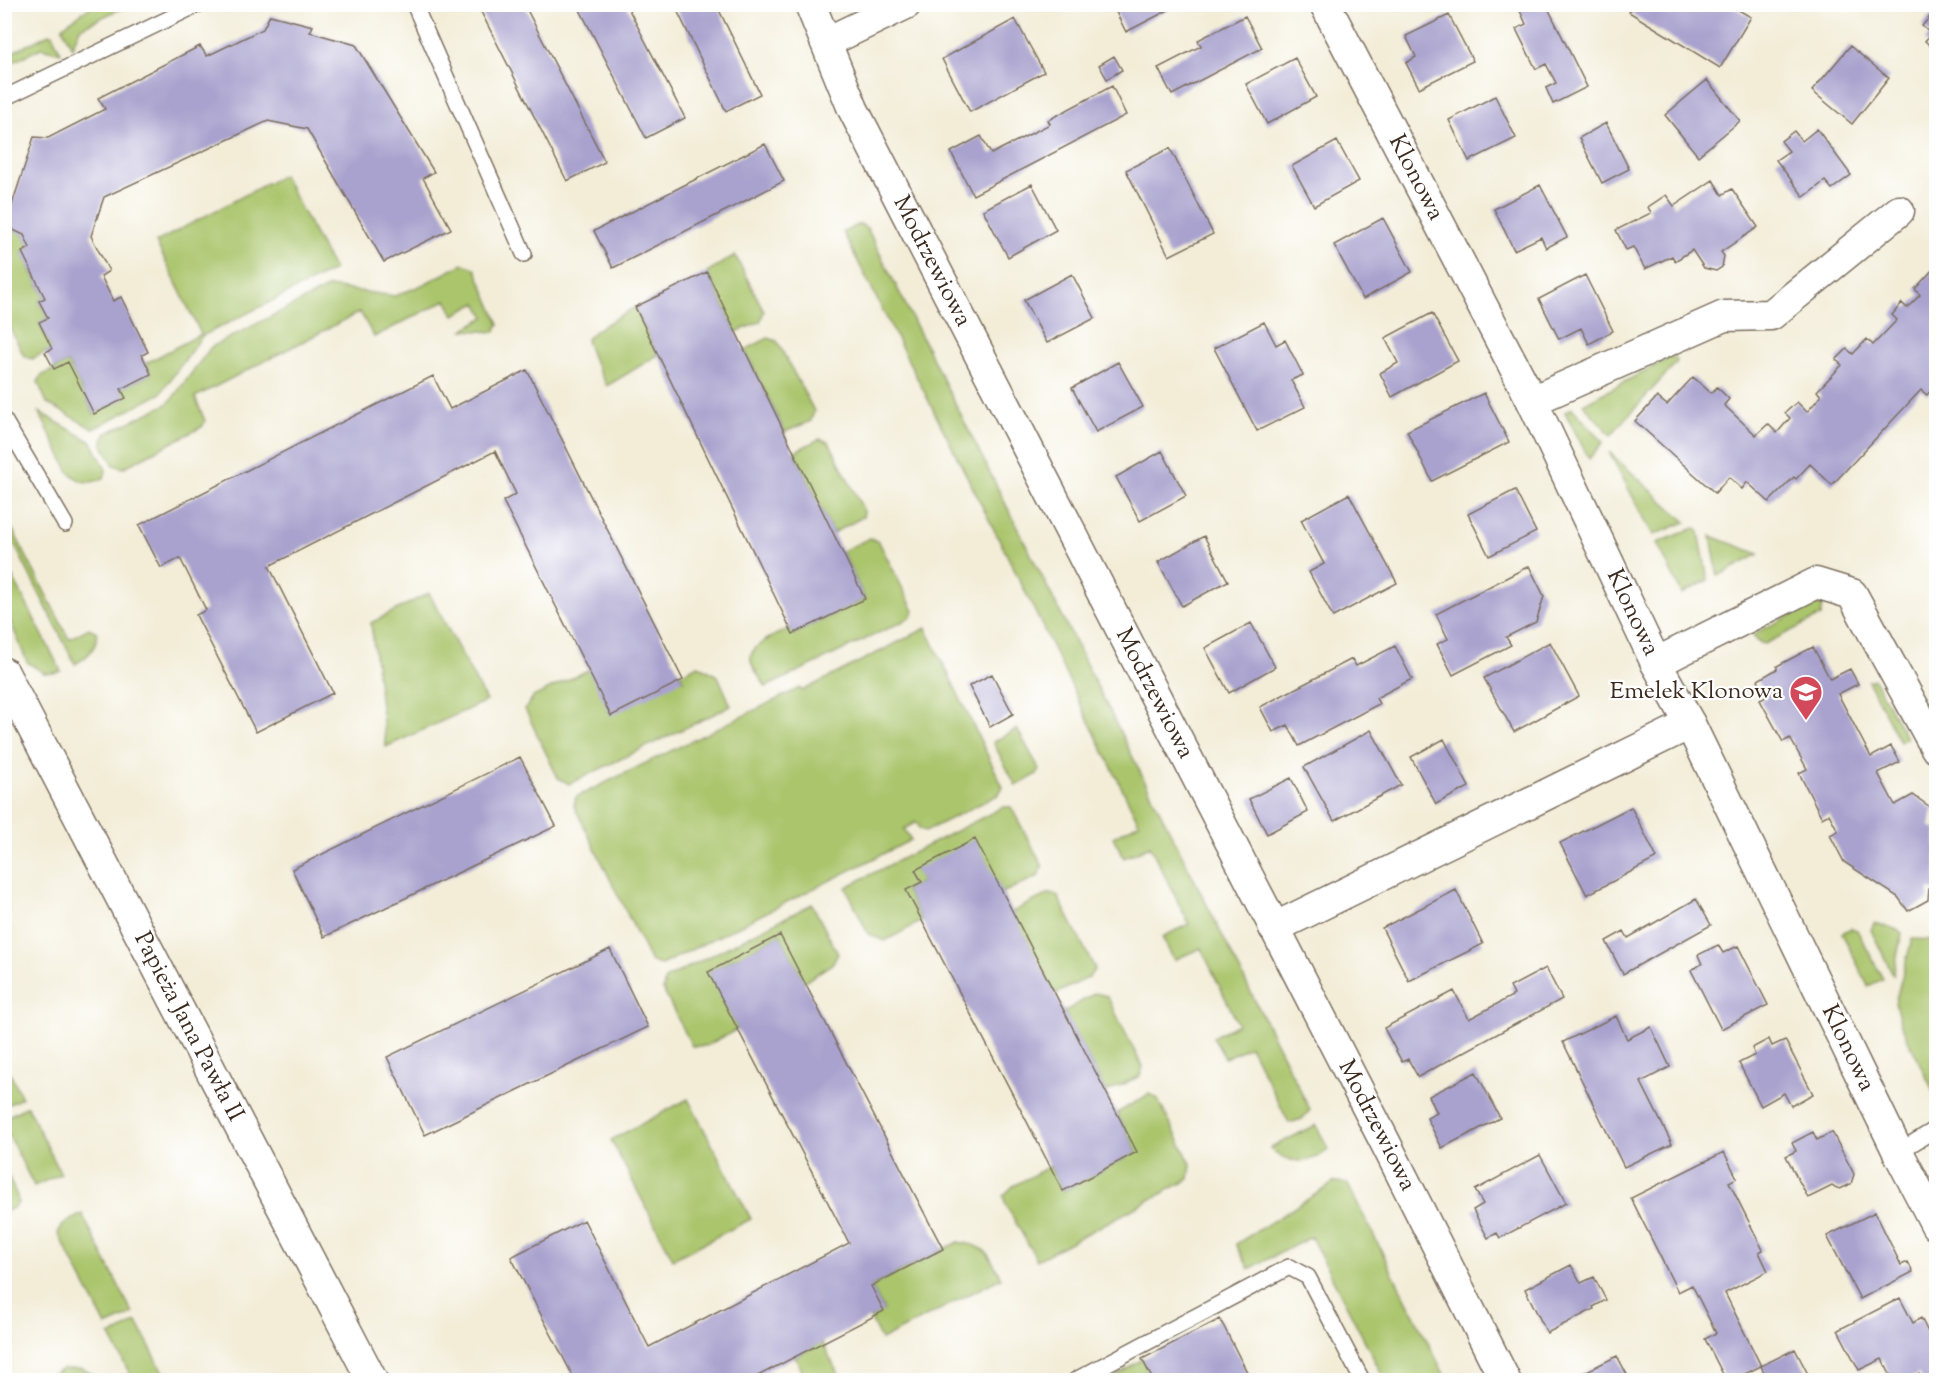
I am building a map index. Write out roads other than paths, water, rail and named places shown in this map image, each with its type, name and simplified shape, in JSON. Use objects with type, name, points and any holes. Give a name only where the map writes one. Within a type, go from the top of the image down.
[{"type":"street","name":"Modrzewiowa","points":[[810,4],[853,109],[1505,1380]]},
{"type":"street","points":[[827,42],[906,4]]},
{"type":"street","name":"Klonowa","points":[[1325,4],[1532,401],[1656,663],[1690,724],[1898,1152],[1936,1225]]},
{"type":"street","points":[[1532,401],[1724,316],[1771,315],[1899,211]]},
{"type":"street","points":[[1656,663],[1816,583],[1852,594],[1936,748]]},
{"type":"street","name":"Papieża Jana Pawła II","points":[[4,673],[372,1380]]},
{"type":"street","points":[[1274,928],[1690,724]]},
{"type":"lane","points":[[4,98],[199,4]]},
{"type":"lane","points":[[414,4],[524,254]]},
{"type":"lane","points":[[4,420],[65,524]]},
{"type":"lane","points":[[1898,1152],[1936,1129]]},
{"type":"lane","points":[[1076,1380],[1289,1267],[1308,1277],[1362,1380]]},
{"type":"place","name":"Emelek Klonowa","points":[[1806,721]]}]
